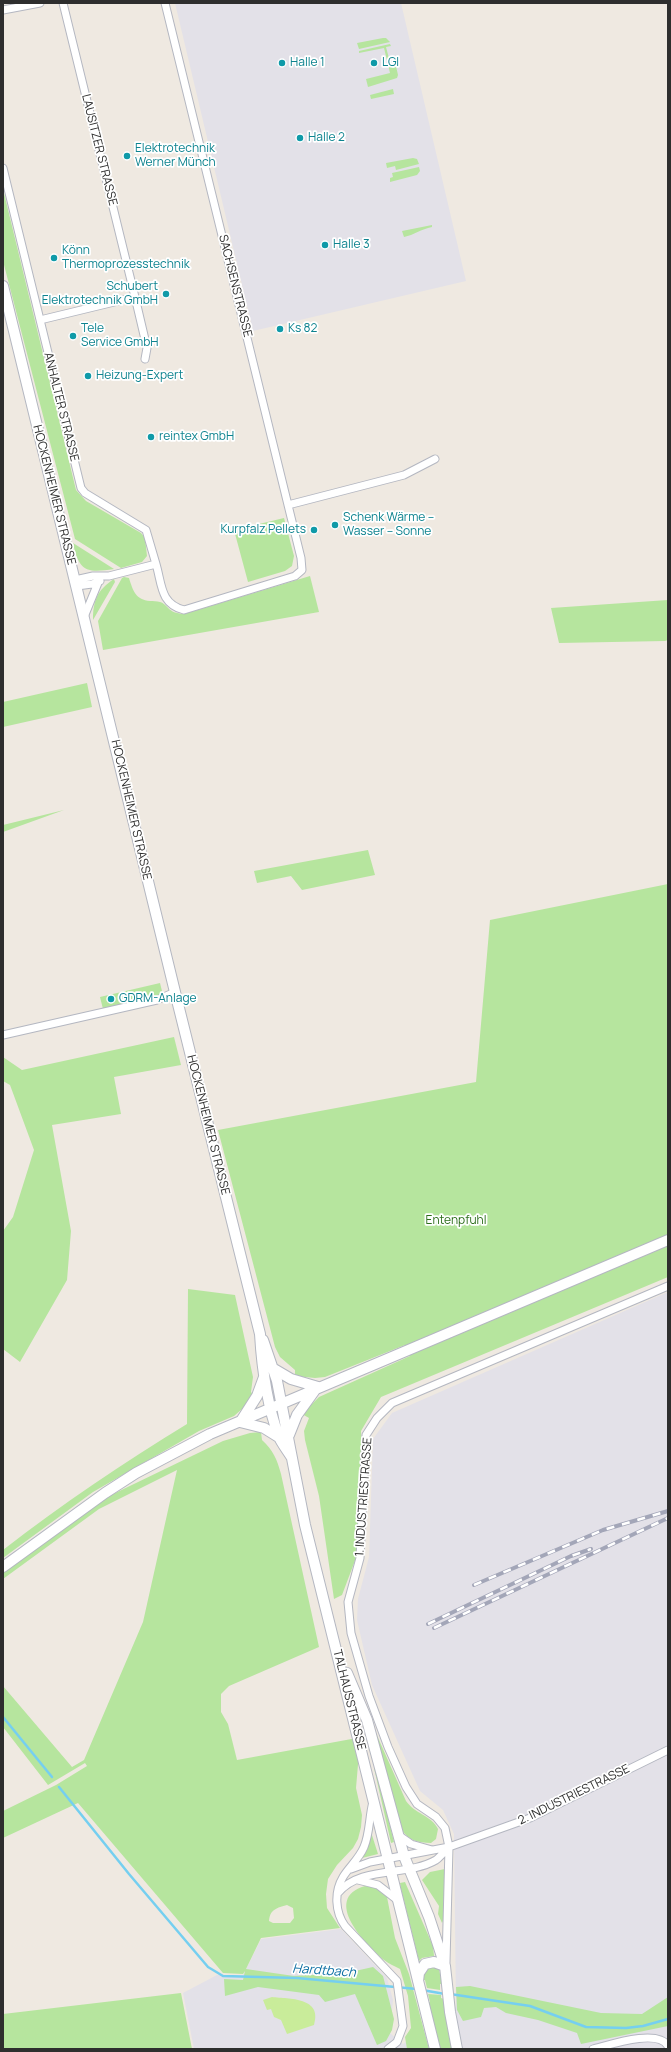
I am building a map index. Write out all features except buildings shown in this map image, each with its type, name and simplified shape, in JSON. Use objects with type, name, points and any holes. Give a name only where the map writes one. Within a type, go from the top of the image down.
[{"type":"main road","name":"HOCKENHEIMER STRASSE","points":[[3,286],[174,992],[260,1334],[274,1369],[282,1403],[284,1437]]},
{"type":"main road","points":[[3,1567],[77,1512],[136,1473],[210,1434],[668,1240]]},
{"type":"main road","name":"HOCKENHEIMER STRASSE","points":[[260,1334],[264,1376],[272,1408],[292,1458],[305,1525],[335,1644]]},
{"type":"main road","points":[[274,1369],[291,1379],[318,1387]]},
{"type":"main road","points":[[240,1422],[257,1396],[264,1376]]},
{"type":"main road","points":[[240,1422],[264,1428],[284,1437],[297,1415],[318,1387]]},
{"type":"main road","name":"TALHAUSSTRASSE","points":[[335,1644],[386,1858],[435,2049]]},
{"type":"main road","name":"TALHAUSSTRASSE","points":[[335,1644],[367,1720],[404,1856],[434,1930],[446,1966],[449,2001],[457,2049]]},
{"type":"main road","points":[[418,1983],[419,1973],[425,1964],[434,1962],[446,1966]]},
{"type":"street","points":[[3,10],[40,3]]},
{"type":"street","name":"LAUSITZER STRASSE","points":[[63,3],[147,348],[145,359]]},
{"type":"street","name":"SACHSENSTRASSE","points":[[165,3],[288,504],[301,558],[302,570]]},
{"type":"street","name":"ANHALTER STRASSE","points":[[3,168],[81,488],[85,493],[146,530],[166,600],[173,608],[184,610],[295,576],[302,570]]},
{"type":"street","points":[[40,320],[135,297]]},
{"type":"street","points":[[288,504],[404,476],[435,459]]},
{"type":"street","points":[[76,583],[93,576],[109,576],[156,564]]},
{"type":"street","points":[[76,583],[98,583],[109,576]]},
{"type":"street","points":[[84,616],[98,583]]},
{"type":"street","points":[[3,1035],[157,1000],[174,992]]},
{"type":"street","name":"1. INDUSTRIESTRASSE","points":[[446,1966],[449,1847],[444,1824],[417,1804],[406,1788],[388,1747],[372,1703],[354,1651],[351,1633],[348,1602],[360,1558],[366,1435],[377,1418],[392,1403],[668,1286]]},
{"type":"street","name":"2. INDUSTRIESTRASSE","points":[[351,1869],[386,1858],[449,1847],[532,1818],[668,1750]]},
{"type":"street","points":[[373,1800],[366,1840],[351,1869],[340,1883],[337,1894],[337,1908],[342,1921],[397,1981],[404,2018],[403,2028],[397,2042],[388,2049]]},
{"type":"street","name":"2. INDUSTRIESTRASSE","points":[[398,1835],[411,1844],[432,1850]]},
{"type":"street","points":[[337,1894],[343,1886],[355,1879],[409,1868],[436,1860],[449,1847]]},
{"type":"street","points":[[355,1879],[378,1885],[396,1898]]},
{"type":"street","points":[[593,2049],[636,2038],[653,2038],[668,2046]]},
{"type":"shaded area","name":"LGI","points":[[175,3],[401,3],[466,281],[253,331]]},
{"type":"shaded area","points":[[668,1292],[668,2049],[194,2049],[183,1993],[217,1975],[243,1975],[261,1939],[341,1929],[387,1978],[393,2000],[390,2033],[403,2044],[456,2007],[454,1834],[443,1810],[420,1791],[372,1685],[357,1620],[358,1599],[369,1557],[373,1439],[392,1413]]},
{"type":"green space","points":[[386,38],[390,42],[359,49],[357,43]]},
{"type":"green space","points":[[390,44],[391,46],[386,47],[391,66],[396,66],[398,75],[397,78],[368,87],[366,79],[390,73],[384,48],[359,53],[359,51]]},
{"type":"green space","points":[[393,89],[394,94],[371,99],[370,95]]},
{"type":"green space","points":[[413,158],[417,159],[419,164],[396,170],[395,166],[387,168],[386,163]]},
{"type":"green space","points":[[419,167],[420,171],[417,175],[390,182],[390,178],[393,177],[392,173]]},
{"type":"green space","points":[[3,189],[76,490],[86,501],[141,533],[145,538],[147,556],[142,562],[121,568],[75,539],[3,261]]},
{"type":"green space","points":[[432,225],[432,227],[404,237],[402,231]]},
{"type":"green space","points":[[284,518],[294,556],[292,566],[285,571],[248,582],[234,530]]},
{"type":"green space","points":[[73,543],[114,569],[97,571],[81,565],[75,553]]},
{"type":"green space","points":[[310,576],[319,612],[103,650],[98,621],[122,578],[124,577],[129,578],[134,591],[141,599],[163,603],[171,611],[184,614]]},
{"type":"green space","points":[[114,579],[115,582],[93,620],[97,596],[108,583]]},
{"type":"green space","points":[[668,600],[668,640],[665,641],[559,643],[551,608]]},
{"type":"green space","points":[[87,683],[92,707],[3,727],[3,702]]},
{"type":"green space","points":[[64,810],[3,832],[3,825]]},
{"type":"green space","points":[[368,850],[375,875],[302,890],[291,876],[257,883],[254,871]]},
{"type":"green space","name":"Entenpfuhl","points":[[668,884],[668,1277],[381,1397],[361,1431],[362,1456],[356,1558],[342,1595],[334,1599],[319,1496],[305,1440],[304,1431],[309,1418],[302,1414],[319,1397],[410,1356],[405,1345],[325,1377],[315,1378],[295,1376],[295,1370],[280,1357],[275,1347],[218,1130],[476,1082],[490,920]]},
{"type":"green space","points":[[160,983],[163,995],[103,1009],[100,997]]},
{"type":"green space","points":[[174,1037],[181,1065],[114,1077],[121,1114],[52,1125],[71,1231],[67,1280],[20,1362],[3,1349],[3,1231],[13,1217],[34,1150],[10,1085],[3,1081],[3,1057],[22,1070]]},
{"type":"green space","points":[[188,1289],[235,1295],[253,1377],[251,1392],[254,1396],[249,1403],[234,1416],[199,1431],[93,1492],[3,1558],[3,1550],[48,1516],[116,1469],[187,1424]]},
{"type":"green space","points":[[261,1432],[262,1440],[272,1451],[281,1474],[319,1647],[229,1686],[221,1694],[221,1712],[228,1724],[237,1760],[357,1738],[359,1753],[356,1788],[362,1815],[358,1839],[353,1848],[337,1865],[328,1879],[326,1894],[327,1908],[340,1928],[261,1938],[246,1969],[294,1976],[346,1973],[373,1967],[383,1976],[394,2019],[392,2030],[386,2041],[377,2045],[355,1994],[325,2002],[319,1995],[258,1987],[225,1996],[224,1979],[243,1980],[245,1971],[243,1974],[223,1973],[78,1803],[3,1838],[3,1811],[56,1785],[87,1766],[85,1763],[48,1785],[3,1727],[3,1686],[72,1767],[84,1760],[143,1622],[177,1470],[99,1509],[3,1579],[3,1572],[107,1497],[223,1441],[250,1433]],"holes":[[[287,1905],[293,1908],[294,1918],[290,1923],[273,1923],[269,1921],[272,1911],[277,1908]]]},
{"type":"green space","points":[[360,1697],[406,1801],[414,1809],[435,1824],[438,1829],[436,1839],[431,1843],[414,1840],[407,1836],[401,1829]]},
{"type":"green space","points":[[374,1768],[376,1769],[394,1842],[391,1843]]},
{"type":"green space","points":[[371,1832],[378,1854],[361,1858]]},
{"type":"green space","points":[[445,1869],[442,1923],[438,1914],[439,1906],[422,1880],[430,1872]]},
{"type":"green space","points":[[405,1882],[433,1946],[434,1956],[422,1958],[419,1961],[401,1889],[400,1883]]},
{"type":"green space","points":[[365,1886],[377,1888],[387,1897],[395,1938],[409,1974],[429,2049],[407,2049],[405,2037],[411,2028],[408,1996],[400,1969],[376,1953],[358,1933],[351,1922],[347,1911],[347,1901],[352,1892]]},
{"type":"green space","points":[[429,1964],[439,1969],[442,1984],[440,1984],[440,1990],[427,1988],[425,1980],[423,1980],[422,1976]]},
{"type":"green space","points":[[470,1986],[601,2013],[642,2014],[668,1997],[668,2026],[581,2044],[577,2033],[538,2020],[506,2013],[496,2007],[484,2008],[481,2017],[463,2021],[457,2010],[456,1987]]},
{"type":"green space","points":[[181,1993],[192,2049],[3,2049],[3,2014]]},
{"type":"green space","points":[[428,1994],[441,1995],[441,1998],[444,1999],[448,2030],[453,2049],[440,2049],[428,2003],[430,2002]]},
{"type":"green space","points":[[272,1997],[295,1999],[309,2004],[314,2009],[314,2025],[287,2034],[281,2020],[274,2017],[271,2009],[267,2010],[263,2000]]},
{"type":"waterway","name":"Hardtbach","points":[[3,1717],[52,1777]]},
{"type":"waterway","name":"Hardtbach","points":[[59,1787],[129,1874],[208,1967],[223,1976],[297,1978],[417,1989]]},
{"type":"waterway","name":"Hardtbach","points":[[422,1990],[445,1994]]},
{"type":"waterway","name":"Hardtbach","points":[[450,1994],[530,2006],[586,2027],[626,2028],[643,2026],[668,2019]]},
{"type":"railway","points":[[474,1585],[603,1530],[668,1511]]},
{"type":"railway","points":[[434,1628],[668,1518]]},
{"type":"railway","points":[[428,1624],[571,1556],[591,1549]]},
{"type":"place","name":"Halle 1","points":[[282,63]]},
{"type":"place","name":"LGI","points":[[374,63]]},
{"type":"place","name":"Halle 2","points":[[300,138]]},
{"type":"place","name":"Elektrotechnik Werner Münch","points":[[127,156]]},
{"type":"place","name":"Halle 3","points":[[325,245]]},
{"type":"place","name":"Könn Thermoprozesstechnik","points":[[54,258]]},
{"type":"place","name":"Schubert Elektrotechnik GmbH","points":[[166,294]]},
{"type":"place","name":"Ks 82","points":[[280,329]]},
{"type":"place","name":"Tele Service GmbH","points":[[73,336]]},
{"type":"place","name":"Heizung-Expert","points":[[88,376]]},
{"type":"place","name":"reintex GmbH","points":[[151,437]]},
{"type":"place","name":"Schenk Wärme – Wasser – Sonne","points":[[335,525]]},
{"type":"place","name":"Kurpfalz Pellets","points":[[314,530]]},
{"type":"place","name":"GDRM-Anlage","points":[[111,999]]}]
